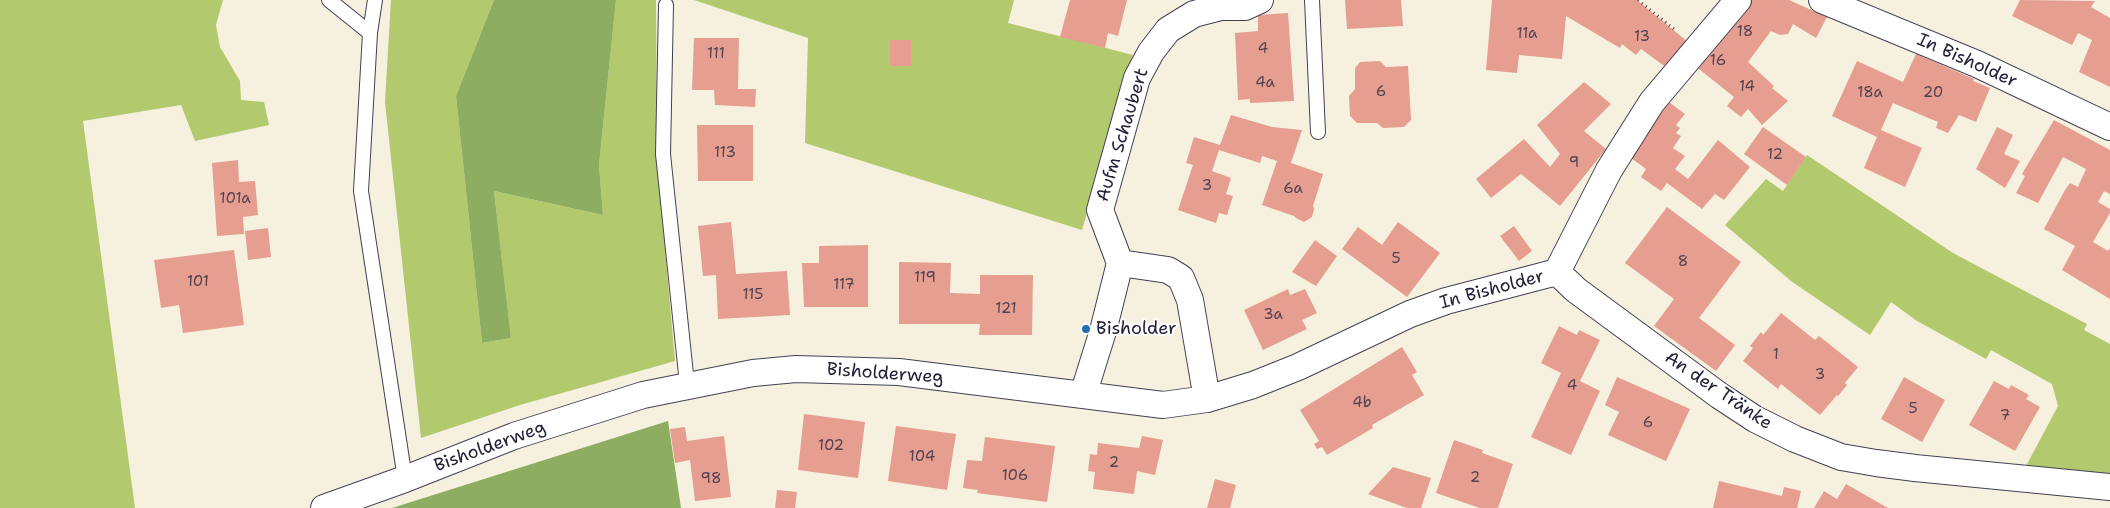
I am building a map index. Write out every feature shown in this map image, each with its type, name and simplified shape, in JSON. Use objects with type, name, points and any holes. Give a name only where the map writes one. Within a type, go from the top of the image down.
[{"type":"street","name":"Aufm Schaubert","points":[[1120,263],[1100,210],[1137,78],[1150,52],[1168,30],[1194,14],[1221,7],[1245,6],[1260,0]]},
{"type":"street","name":"In Bisholder","points":[[1083,396],[1163,405],[1207,399],[1253,385],[1298,367],[1410,314],[1446,301],[1557,272],[1609,170],[1647,110],[1738,0]]},
{"type":"street","name":"In Bisholder","points":[[1822,0],[1977,64],[2110,127]]},
{"type":"street","points":[[1083,396],[1103,331],[1120,263],[1168,270],[1181,278],[1190,300],[1207,399]]},
{"type":"street","name":"An der Tränke","points":[[1557,272],[1576,290],[1720,396],[1755,419],[1794,439],[1841,456],[1876,463],[2110,487]]},
{"type":"street","name":"Bisholderweg","points":[[324,508],[405,479],[514,436],[643,395],[686,384],[753,373],[796,368],[899,372],[1083,396]]},
{"type":"lane","points":[[329,0],[370,33]]},
{"type":"lane","points":[[375,0],[370,33],[361,191],[405,479]]},
{"type":"lane","points":[[1312,0],[1318,132]]},
{"type":"lane","points":[[666,5],[663,154],[686,384]]},
{"type":"path","points":[[1638,0],[1698,47]]},
{"type":"green space","points":[[0,0],[223,0],[216,25],[220,47],[240,81],[241,100],[264,102],[269,125],[195,141],[181,105],[83,121],[135,508],[0,508]]},
{"type":"green space","points":[[391,0],[494,0],[456,96],[482,343],[511,338],[494,191],[603,215],[599,165],[616,0],[656,0],[657,158],[675,361],[520,405],[421,438],[385,102]]},
{"type":"green space","points":[[494,0],[616,0],[599,165],[603,215],[494,191],[511,338],[482,343],[456,96]]},
{"type":"green space","points":[[694,0],[1014,0],[1008,23],[1133,55],[1082,230],[805,143],[808,38]]},
{"type":"green space","points":[[1807,155],[1953,253],[2087,324],[2084,330],[2110,344],[2110,474],[2026,466],[2058,406],[2052,384],[1991,350],[1986,359],[1917,321],[1891,302],[1870,335],[1791,281],[1725,225],[1766,179],[1783,191]]},
{"type":"green space","points":[[668,421],[681,508],[392,508]]},
{"type":"building","points":[[1070,0],[1127,0],[1118,36],[1108,33],[1105,48],[1060,37]]},
{"type":"building","points":[[1345,0],[1401,0],[1403,26],[1347,29]]},
{"type":"building","points":[[1492,0],[1637,0],[1688,42],[1667,68],[1641,49],[1636,55],[1622,44],[1620,48],[1566,16],[1562,59],[1519,55],[1517,73],[1486,70]]},
{"type":"building","points":[[1750,0],[1789,0],[1827,17],[1816,38],[1793,24],[1788,34],[1780,35],[1771,31],[1748,62],[1774,86],[1772,88],[1788,101],[1762,125],[1748,109],[1741,117],[1727,106],[1734,97],[1694,65]]},
{"type":"building","points":[[2020,0],[2095,1],[2091,7],[2110,18],[2110,87],[2079,72],[2092,40],[2078,33],[2072,45],[2012,16]]},
{"type":"building","points":[[1288,13],[1294,101],[1250,103],[1250,99],[1238,100],[1235,33],[1258,31],[1258,15]]},
{"type":"building","points":[[694,38],[739,38],[738,89],[756,89],[755,107],[715,105],[714,90],[692,90]]},
{"type":"building","points":[[890,40],[911,40],[911,66],[890,66]]},
{"type":"building","points":[[1916,54],[1990,88],[1976,122],[1959,115],[1948,133],[1936,128],[1938,122],[1893,103],[1881,130],[1922,148],[1905,187],[1864,168],[1877,137],[1832,116],[1857,61],[1903,82]]},
{"type":"building","points":[[1380,61],[1386,67],[1408,66],[1411,120],[1404,127],[1383,128],[1377,123],[1357,123],[1350,116],[1349,96],[1355,89],[1355,68],[1360,62]]},
{"type":"building","points":[[1584,82],[1611,104],[1584,131],[1606,149],[1560,206],[1521,174],[1491,198],[1476,179],[1524,139],[1550,167],[1560,154],[1537,125]]},
{"type":"building","points":[[1669,102],[1685,114],[1676,125],[1680,128],[1676,133],[1681,136],[1673,148],[1685,156],[1675,169],[1688,179],[1718,140],[1750,167],[1724,200],[1715,194],[1702,209],[1667,183],[1661,191],[1641,177],[1646,169],[1631,158]]},
{"type":"building","points":[[1231,115],[1272,127],[1302,130],[1291,163],[1323,174],[1313,206],[1312,217],[1304,222],[1294,216],[1262,205],[1277,161],[1262,156],[1260,163],[1219,150],[1212,171],[1231,178],[1226,194],[1233,196],[1227,215],[1219,213],[1216,223],[1178,210],[1193,165],[1186,163],[1194,137],[1220,145]]},
{"type":"building","points":[[2054,120],[2110,150],[2110,194],[2104,191],[2098,202],[2110,209],[2110,213],[2093,242],[2108,251],[2110,248],[2110,299],[2062,270],[2075,246],[2044,229],[2065,190],[2070,183],[2078,187],[2086,169],[2063,157],[2038,203],[2016,193],[2025,176],[2022,174]]},
{"type":"building","points":[[697,125],[753,125],[753,181],[698,181]]},
{"type":"building","points":[[1763,127],[1806,157],[1787,185],[1744,154]]},
{"type":"building","points":[[1997,127],[2013,135],[2004,154],[2020,161],[2005,188],[1976,169]]},
{"type":"building","points":[[238,160],[239,182],[255,181],[258,215],[243,217],[244,234],[217,236],[212,163]]},
{"type":"building","points":[[1667,207],[1741,262],[1699,318],[1735,345],[1716,371],[1654,326],[1674,299],[1625,263]]},
{"type":"building","points":[[731,222],[736,274],[787,271],[790,315],[718,319],[716,275],[703,276],[698,226]]},
{"type":"building","points":[[1398,222],[1440,253],[1407,297],[1342,249],[1358,227],[1382,245]]},
{"type":"building","points":[[1514,226],[1532,251],[1519,261],[1500,236]]},
{"type":"building","points":[[268,228],[271,257],[248,260],[245,231]]},
{"type":"building","points":[[1315,240],[1337,256],[1316,286],[1292,272]]},
{"type":"building","points":[[868,245],[868,307],[804,307],[802,263],[819,263],[819,246]]},
{"type":"building","points":[[234,250],[244,325],[183,333],[179,305],[161,308],[154,260]]},
{"type":"building","points":[[899,262],[951,263],[950,293],[980,294],[980,275],[1033,275],[1032,335],[979,335],[980,324],[899,324]]},
{"type":"building","points":[[1288,289],[1290,295],[1305,289],[1317,313],[1302,320],[1307,329],[1263,350],[1244,310]]},
{"type":"building","points":[[1781,313],[1815,340],[1819,336],[1858,367],[1845,383],[1847,385],[1820,415],[1781,384],[1778,389],[1743,361],[1753,348],[1750,346],[1761,332],[1763,335]]},
{"type":"building","points":[[1559,326],[1577,335],[1579,330],[1600,340],[1580,381],[1600,391],[1571,455],[1531,437],[1561,373],[1541,363]]},
{"type":"building","points":[[1402,347],[1417,372],[1412,375],[1424,395],[1372,425],[1373,428],[1327,455],[1322,447],[1317,449],[1314,444],[1319,441],[1300,410]]},
{"type":"building","points":[[1617,377],[1690,409],[1666,461],[1608,435],[1619,412],[1605,405]]},
{"type":"building","points":[[1904,377],[1945,400],[1922,442],[1881,419]]},
{"type":"building","points":[[1994,381],[2009,389],[2011,385],[2029,395],[2026,399],[2040,407],[2015,451],[1969,425]]},
{"type":"building","points":[[804,414],[865,422],[858,478],[798,470]]},
{"type":"building","points":[[896,426],[956,434],[947,490],[888,481]]},
{"type":"building","points":[[685,427],[687,441],[724,436],[731,497],[695,501],[690,460],[675,463],[670,429]]},
{"type":"building","points":[[1142,436],[1163,440],[1155,475],[1137,471],[1134,494],[1093,489],[1095,472],[1088,471],[1090,454],[1097,455],[1098,443],[1139,448]]},
{"type":"building","points":[[985,437],[1055,446],[1047,502],[977,493],[978,490],[963,488],[967,460],[982,461]]},
{"type":"building","points":[[1454,440],[1483,450],[1482,453],[1513,464],[1498,508],[1480,508],[1436,493]]},
{"type":"building","points":[[1393,467],[1431,478],[1421,508],[1407,508],[1368,494]]},
{"type":"building","points":[[1215,479],[1236,485],[1230,508],[1207,508]]},
{"type":"building","points":[[1719,481],[1782,496],[1784,487],[1801,491],[1797,508],[1713,508]]},
{"type":"building","points":[[1846,484],[1888,508],[1814,508],[1824,491],[1837,499]]},
{"type":"building","points":[[777,490],[797,492],[795,508],[775,508]]},
{"type":"place","name":"Bisholder","points":[[1086,329]]}]
